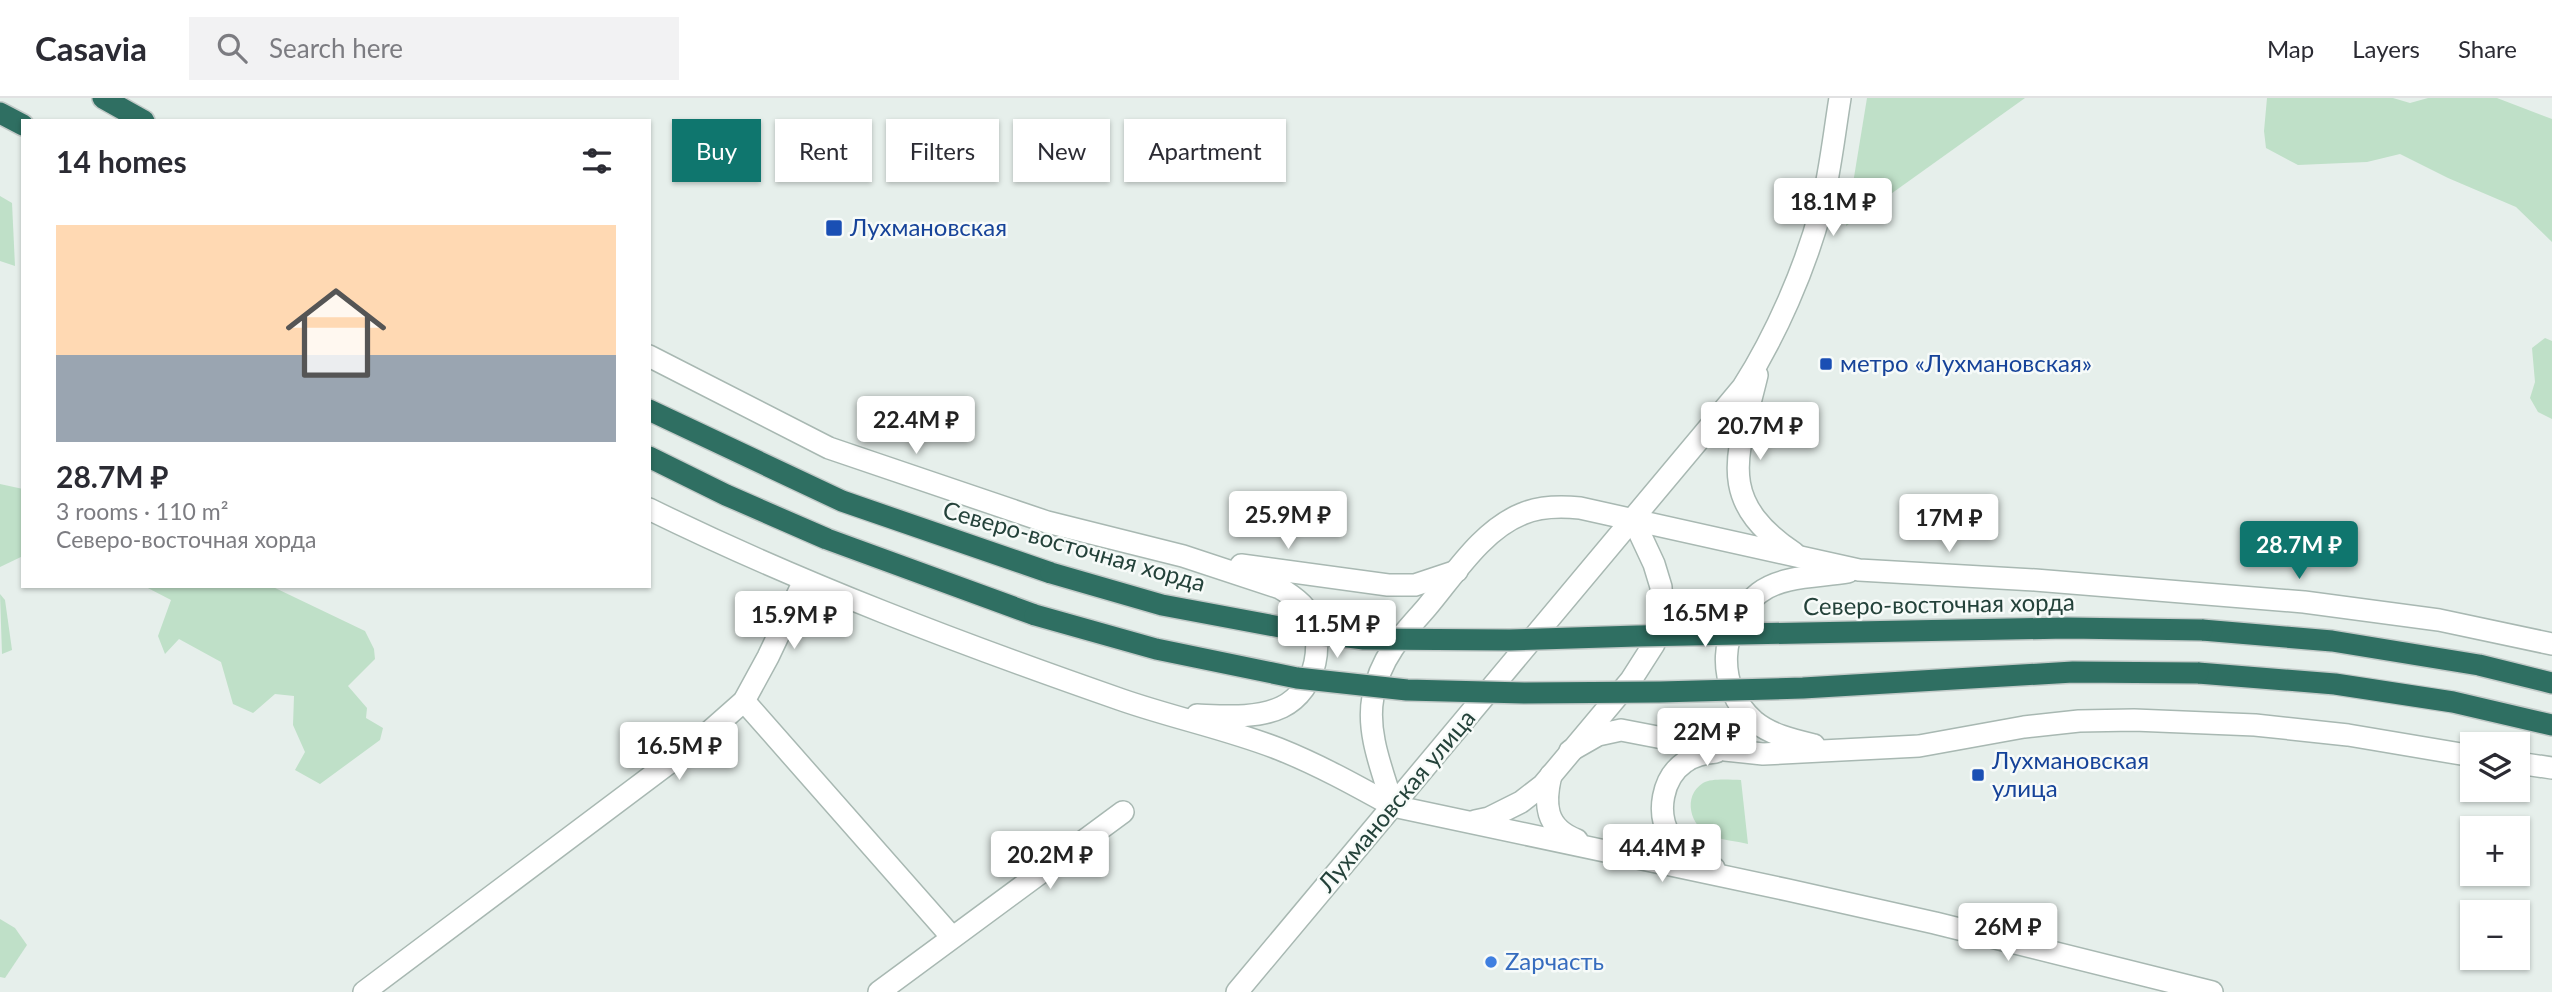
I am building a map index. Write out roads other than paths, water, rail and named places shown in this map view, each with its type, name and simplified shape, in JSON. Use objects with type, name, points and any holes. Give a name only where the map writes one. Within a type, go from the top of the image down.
[{"type":"highway","points":[[103,98],[140,119]]},
{"type":"highway","points":[[0,113],[21,124]]},
{"type":"highway","name":"Северо-восточная хорда","points":[[651,411],[842,501],[1051,573],[1162,605],[1307,632],[1364,639],[1510,640],[2067,628],[2202,630],[2332,641],[2479,665],[2552,683]]},
{"type":"highway","points":[[651,458],[726,495],[827,539],[1035,615],[1156,649],[1297,678],[1406,690],[1524,693],[1802,688],[2073,672],[2198,673],[2335,684],[2453,702],[2552,725]]},
{"type":"street","points":[[1801,558],[1760,527],[1745,505],[1738,481],[1741,439],[1762,358],[1794,286],[1821,209],[1840,98]]},
{"type":"street","points":[[651,357],[829,448],[1047,522],[1184,556],[1280,588],[1305,609],[1313,625],[1317,655],[1307,684],[1286,705],[1272,711],[1215,716],[1163,713]]},
{"type":"street","name":"Лухмановская улица","points":[[1237,992],[1727,408],[1762,358]]},
{"type":"street","points":[[1393,806],[1372,723],[1372,700],[1378,675],[1393,648],[1484,540],[1503,524],[1521,514],[1545,508],[1562,506],[1633,519],[1860,570],[2035,580],[2304,602],[2439,620],[2552,644]]},
{"type":"street","points":[[651,510],[804,581],[883,613],[1163,713],[1249,738],[1309,761],[1393,806],[1935,923],[2209,992]]},
{"type":"street","points":[[1472,822],[1489,818],[1521,802],[1551,774],[1645,662],[1660,626],[1660,584],[1633,519]]},
{"type":"street","points":[[1184,556],[1388,585],[1415,585],[1457,570]]},
{"type":"street","points":[[1839,751],[1778,735],[1753,720],[1729,684],[1726,655],[1732,627],[1760,592],[1789,580],[1860,570]]},
{"type":"street","points":[[364,992],[701,739],[744,701],[804,581]]},
{"type":"street","points":[[744,701],[951,936]]},
{"type":"street","points":[[1570,751],[1598,735],[1621,730],[1725,750],[1763,754],[1919,746],[2024,727],[2079,721],[2134,720],[2295,729],[2460,754]]},
{"type":"street","points":[[1725,750],[1684,762],[1676,770],[1664,792],[1662,810],[1666,827],[1679,846],[1731,878]]},
{"type":"street","points":[[2530,765],[2552,768]]},
{"type":"street","points":[[1551,774],[1546,797],[1550,818],[1570,837],[1602,849]]},
{"type":"street","points":[[879,992],[1123,811]]},
{"type":"place","name":"Лухмановская","points":[[834,228]]},
{"type":"place","name":"метро «Лухмановская»","points":[[1826,364]]},
{"type":"place","name":"Лухмановская улица","points":[[1978,775]]},
{"type":"place","name":"Zapчасть","points":[[1491,962]]}]
